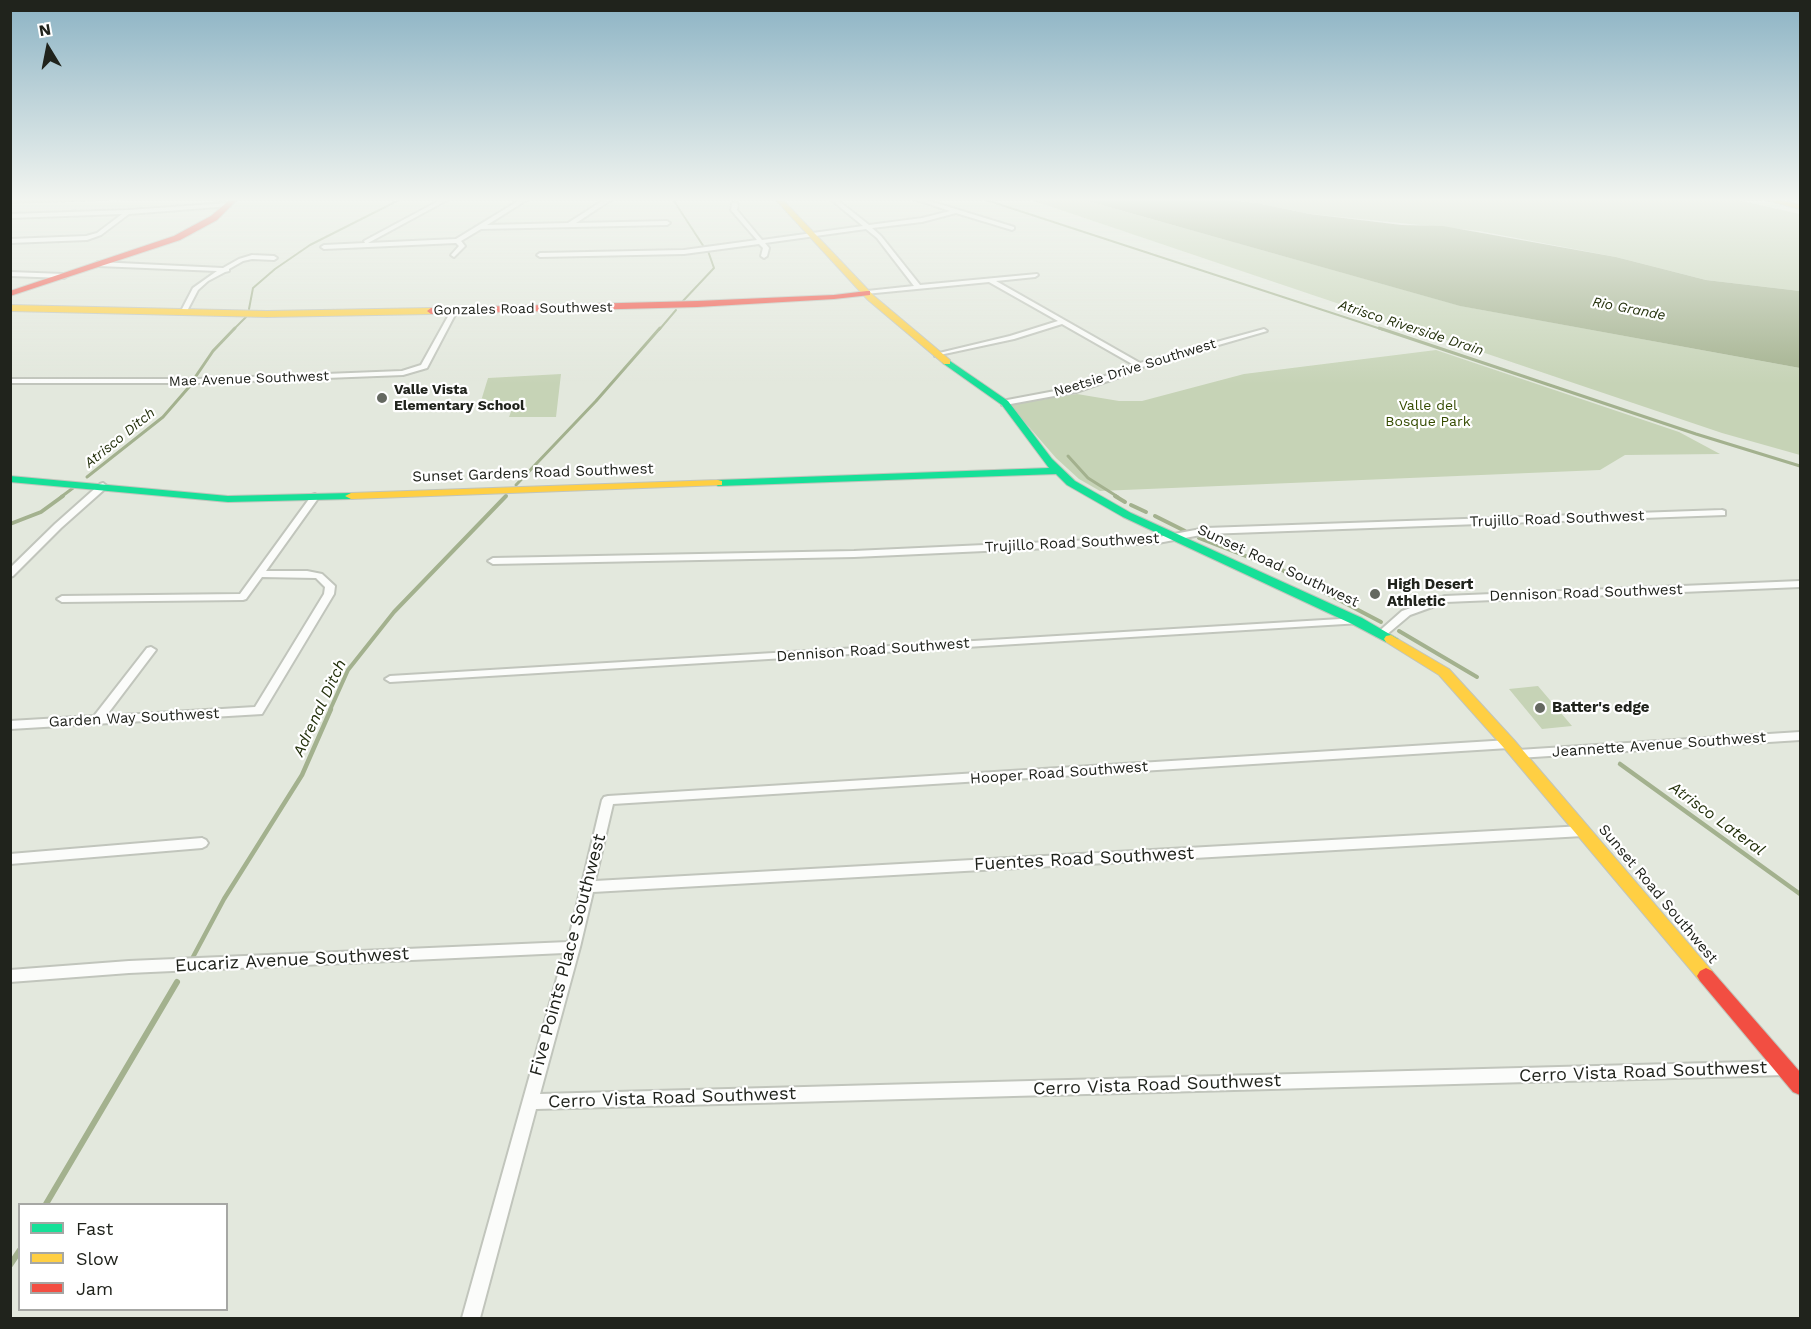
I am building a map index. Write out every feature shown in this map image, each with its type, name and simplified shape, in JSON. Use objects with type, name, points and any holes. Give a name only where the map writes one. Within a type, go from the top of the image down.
[{"type":"street","points":[[10,294],[110,260]]},
{"type":"street","points":[[184,311],[195,289],[241,260]]},
{"type":"street","name":"Sunset Road Southwest","points":[[836,260],[867,293],[937,355],[1005,403],[1057,471],[1086,493],[1106,505],[1357,621],[1444,672],[1514,749],[1800,1086]]},
{"type":"street","points":[[897,260],[918,287]]},
{"type":"street","points":[[98,264],[227,270]]},
{"type":"street","points":[[10,274],[64,276]]},
{"type":"street","name":"Gonzales Road Southwest","points":[[10,308],[267,314],[709,304],[834,297],[1035,275]]},
{"type":"street","points":[[990,280],[1139,365]]},
{"type":"street","name":"Mae Avenue Southwest","points":[[10,381],[197,381],[412,372],[425,364],[454,311]]},
{"type":"street","points":[[937,355],[1012,338],[1062,322]]},
{"type":"street","name":"Neetsie Drive Southwest","points":[[1005,403],[1073,390],[1139,365],[1264,331]]},
{"type":"street","name":"Sunset Gardens Road Southwest","points":[[10,479],[101,485],[228,499],[1057,471]]},
{"type":"street","points":[[10,574],[101,485]]},
{"type":"street","points":[[62,599],[243,597],[315,497]]},
{"type":"street","name":"Trujillo Road Southwest","points":[[493,561],[854,554],[1158,540],[1206,531],[1722,513]]},
{"type":"street","name":"Garden Way Southwest","points":[[10,725],[258,711],[329,594],[330,586],[319,576],[260,574]]},
{"type":"street","name":"Dennison Road Southwest","points":[[1381,634],[1406,613],[1445,599],[1800,584]]},
{"type":"street","name":"Dennison Road Southwest","points":[[390,679],[1357,621]]},
{"type":"street","points":[[98,720],[151,650]]},
{"type":"street","name":"Jeannette Avenue Southwest","points":[[1514,749],[1800,736]]},
{"type":"street","name":"Hooper Road Southwest","points":[[608,800],[1514,749]]},
{"type":"street","name":"Five Points Place Southwest","points":[[471,1318],[573,947],[608,800]]},
{"type":"street","name":"Fuentes Road Southwest","points":[[586,887],[1583,831]]},
{"type":"street","points":[[10,860],[202,843]]},
{"type":"street","name":"Eucariz Avenue Southwest","points":[[10,976],[129,967],[573,947]]},
{"type":"street","name":"Cerro Vista Road Southwest","points":[[530,1102],[1785,1068]]},
{"type":"green space","points":[[1209,260],[1298,260],[1461,306],[1800,368],[1800,455],[1722,433]]},
{"type":"green space","points":[[1628,260],[1800,260],[1800,291],[1706,280]]},
{"type":"green space","name":"Valle del Bosque Park","points":[[1436,350],[1679,432],[1720,454],[1625,455],[1600,470],[1100,491],[1079,479],[1056,458],[1010,405],[1077,394],[1119,401],[1142,401],[1244,374]]},
{"type":"green space","points":[[561,374],[556,417],[509,417],[515,401],[481,401],[488,378]]},
{"type":"green space","name":"Batter's edge","points":[[1538,686],[1572,726],[1542,729],[1509,689]]},
{"type":"water","name":"Rio Grande","points":[[1297,260],[1628,260],[1706,280],[1800,291],[1800,368],[1460,306]]},
{"type":"waterway","name":"Atrisco Ditch","points":[[249,309],[253,288],[288,260]]},
{"type":"waterway","name":"Adrenal Ditch","points":[[682,302],[714,268],[711,260]]},
{"type":"waterway","name":"Atrisco Riverside Drain","points":[[1170,260],[1384,330]]},
{"type":"waterway","name":"Adrenal Ditch","points":[[659,330],[676,310]]},
{"type":"waterway","name":"Atrisco Ditch","points":[[235,328],[246,317]]},
{"type":"waterway","name":"Atrisco Ditch","points":[[196,376],[213,351],[235,328]]},
{"type":"waterway","name":"Adrenal Ditch","points":[[516,485],[596,401],[660,328]]},
{"type":"waterway","name":"Atrisco Riverside Drain","points":[[1379,328],[1696,434],[1800,466]]},
{"type":"waterway","name":"Atrisco Ditch","points":[[87,477],[163,417],[189,387]]},
{"type":"waterway","name":"Atrisco Lateral","points":[[1068,456],[1088,478],[1118,497]]},
{"type":"waterway","name":"Atrisco Ditch","points":[[61,497],[73,488]]},
{"type":"waterway","name":"Atrisco Ditch","points":[[10,524],[41,512],[63,496]]},
{"type":"waterway","name":"Adrenal Ditch","points":[[330,710],[348,670],[394,612],[506,496]]},
{"type":"waterway","name":"Atrisco Lateral","points":[[1115,496],[1125,502]]},
{"type":"waterway","name":"Atrisco Lateral","points":[[1131,505],[1146,512]]},
{"type":"waterway","name":"Atrisco Lateral","points":[[1155,516],[1185,531]]},
{"type":"waterway","name":"Atrisco Lateral","points":[[1199,538],[1282,570],[1381,622]]},
{"type":"waterway","name":"Atrisco Lateral","points":[[1399,631],[1477,677]]},
{"type":"waterway","name":"Adrenal Ditch","points":[[193,957],[224,899],[302,775],[331,709]]},
{"type":"waterway","name":"Atrisco Lateral","points":[[1620,764],[1800,894]]},
{"type":"waterway","name":"Adrenal Ditch","points":[[47,1203],[177,982]]},
{"type":"waterway","name":"Adrenal Ditch","points":[[10,1265],[18,1253]]},
{"type":"traffic: fast","points":[[947,362],[1005,403],[1048,461],[1071,483],[1127,515],[1357,621],[1391,639]]},
{"type":"traffic: fast","points":[[718,483],[1057,471]]},
{"type":"traffic: fast","points":[[10,479],[228,499],[351,496]]},
{"type":"traffic: slow","points":[[835,260],[871,298],[947,362]]},
{"type":"traffic: slow","points":[[10,308],[267,314],[431,311]]},
{"type":"traffic: slow","points":[[351,496],[718,483]]},
{"type":"traffic: slow","points":[[1391,639],[1444,672],[1509,744],[1706,976]]},
{"type":"traffic: jam","points":[[10,294],[111,260]]},
{"type":"traffic: jam","points":[[431,311],[697,304],[834,297],[867,293]]},
{"type":"traffic: jam","points":[[1706,976],[1800,1086]]},
{"type":"place","name":"Valle Vista Elementary School","points":[[382,398]]},
{"type":"place","name":"High Desert Athletic","points":[[1375,594]]},
{"type":"place","name":"Batter's edge","points":[[1540,708]]}]
